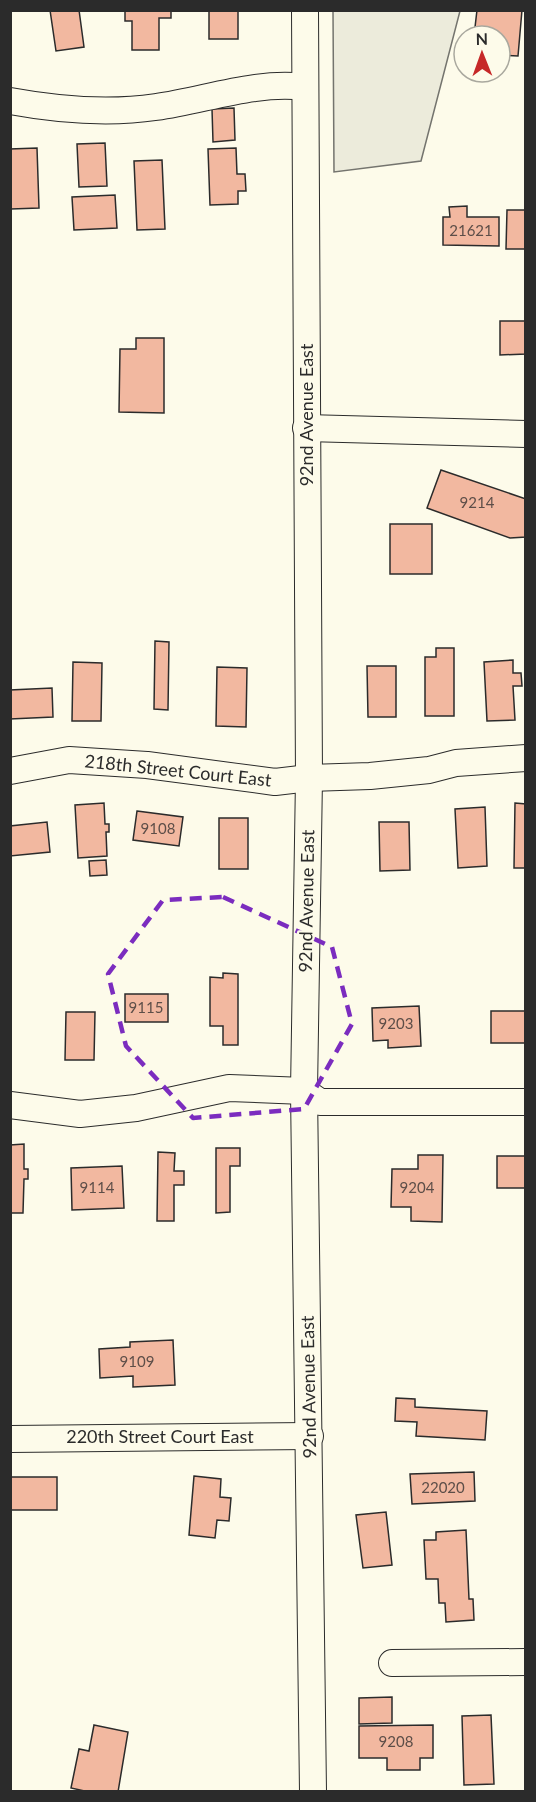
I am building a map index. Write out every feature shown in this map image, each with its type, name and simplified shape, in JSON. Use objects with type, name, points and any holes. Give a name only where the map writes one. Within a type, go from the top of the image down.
[{"type":"street","name":"92nd Avenue East","points":[[305,10],[309,778],[304,1091],[314,1791]]},
{"type":"street","points":[[10,102],[69,110],[103,111],[157,107],[210,95],[280,84],[305,87]]},
{"type":"street","points":[[306,428],[525,434]]},
{"type":"street","name":"218th Street Court East","points":[[10,771],[69,760],[147,765],[275,782],[309,778],[370,776],[429,770],[456,763],[525,758]]},
{"type":"street","points":[[10,1105],[80,1114],[136,1108],[229,1088],[304,1091],[320,1102],[525,1102]]},
{"type":"street","name":"220th Street Court East","points":[[10,1438],[310,1436]]},
{"type":"street","points":[[392,1663],[525,1662]]},
{"type":"highlighted area","points":[[223,897],[332,947],[352,1024],[304,1109],[193,1118],[126,1046],[108,974],[163,900]]},
{"type":"shaded area","points":[[333,11],[460,11],[457,24],[452,24],[452,42],[421,161],[334,172]]},
{"type":"building","points":[[50,10],[79,10],[84,47],[56,51]]},
{"type":"building","points":[[125,10],[171,10],[171,18],[159,18],[159,50],[132,50],[132,21],[125,21]]},
{"type":"building","points":[[209,10],[238,10],[238,39],[209,39]]},
{"type":"building","points":[[477,10],[522,10],[518,56],[512,56],[512,24],[475,24]]},
{"type":"building","points":[[234,108],[235,140],[213,142],[212,109]]},
{"type":"building","points":[[105,143],[107,186],[79,187],[77,144]]},
{"type":"building","points":[[37,148],[39,208],[11,209],[10,149]]},
{"type":"building","points":[[236,148],[237,174],[245,174],[246,191],[238,191],[238,204],[210,205],[208,149]]},
{"type":"building","points":[[162,160],[165,229],[137,230],[134,161]]},
{"type":"building","points":[[115,195],[117,228],[74,230],[72,197]]},
{"type":"building","points":[[467,206],[467,217],[499,217],[499,246],[443,245],[443,217],[450,217],[449,207]]},
{"type":"building","points":[[507,210],[526,210],[526,249],[506,249]]},
{"type":"building","points":[[500,321],[526,321],[526,354],[500,355]]},
{"type":"building","points":[[136,338],[164,338],[164,413],[119,412],[120,349],[136,349]]},
{"type":"building","points":[[441,470],[526,499],[526,537],[510,538],[427,508]]},
{"type":"building","points":[[390,524],[432,524],[432,574],[390,574]]},
{"type":"building","points":[[155,641],[169,642],[168,710],[154,709]]},
{"type":"building","points":[[436,648],[454,648],[454,716],[425,716],[425,657],[436,657]]},
{"type":"building","points":[[513,660],[513,673],[521,673],[522,686],[513,686],[515,720],[487,721],[484,662]]},
{"type":"building","points":[[73,662],[102,663],[101,721],[72,721]]},
{"type":"building","points":[[367,666],[396,666],[396,717],[368,717]]},
{"type":"building","points":[[217,667],[247,668],[246,727],[216,726]]},
{"type":"building","points":[[52,688],[53,717],[10,719],[10,690]]},
{"type":"building","points":[[104,803],[105,824],[109,824],[109,832],[106,832],[107,856],[78,858],[75,805]]},
{"type":"building","points":[[515,803],[526,804],[526,868],[514,868]]},
{"type":"building","points":[[485,807],[487,866],[458,868],[455,809]]},
{"type":"building","points":[[137,811],[183,817],[179,846],[133,840]]},
{"type":"building","points":[[219,818],[248,818],[248,869],[219,869]]},
{"type":"building","points":[[47,822],[50,852],[10,856],[10,826]]},
{"type":"building","points":[[379,822],[409,822],[410,870],[380,871]]},
{"type":"building","points":[[106,860],[107,875],[90,876],[89,861]]},
{"type":"building","points":[[223,973],[238,974],[238,1045],[223,1045],[223,1026],[210,1026],[210,977],[223,978]]},
{"type":"building","points":[[125,994],[168,994],[168,1022],[125,1022]]},
{"type":"building","points":[[419,1006],[421,1046],[388,1048],[388,1040],[373,1041],[372,1008]]},
{"type":"building","points":[[491,1011],[526,1011],[526,1043],[491,1043]]},
{"type":"building","points":[[66,1012],[95,1012],[94,1060],[65,1060]]},
{"type":"building","points":[[24,1144],[24,1169],[28,1169],[28,1179],[24,1179],[23,1213],[10,1213],[10,1145]]},
{"type":"building","points":[[216,1148],[240,1148],[240,1166],[230,1166],[230,1212],[216,1213]]},
{"type":"building","points":[[158,1152],[175,1153],[174,1171],[184,1171],[184,1185],[174,1185],[174,1221],[157,1221]]},
{"type":"building","points":[[418,1155],[443,1155],[442,1222],[411,1221],[411,1207],[391,1207],[392,1169],[418,1169]]},
{"type":"building","points":[[497,1156],[526,1156],[526,1188],[497,1188]]},
{"type":"building","points":[[122,1166],[124,1208],[72,1210],[71,1168]]},
{"type":"building","points":[[173,1340],[175,1385],[133,1387],[133,1376],[100,1378],[99,1349],[130,1347],[130,1342]]},
{"type":"building","points":[[396,1398],[415,1399],[415,1407],[487,1411],[485,1440],[416,1436],[417,1422],[395,1421]]},
{"type":"building","points":[[474,1472],[475,1501],[412,1504],[410,1474]]},
{"type":"building","points":[[194,1476],[221,1479],[220,1497],[231,1498],[229,1521],[217,1520],[215,1538],[189,1535]]},
{"type":"building","points":[[10,1477],[57,1477],[57,1510],[10,1510]]},
{"type":"building","points":[[386,1512],[392,1565],[363,1568],[356,1515]]},
{"type":"building","points":[[466,1530],[469,1599],[473,1599],[474,1620],[446,1622],[445,1603],[439,1603],[438,1579],[426,1579],[424,1540],[436,1540],[436,1532]]},
{"type":"building","points":[[392,1697],[392,1723],[359,1724],[359,1698]]},
{"type":"building","points":[[491,1715],[494,1784],[464,1785],[462,1716]]},
{"type":"building","points":[[94,1725],[128,1732],[118,1792],[89,1792],[71,1788],[79,1749],[89,1751]]},
{"type":"building","points":[[433,1725],[433,1758],[420,1758],[420,1770],[387,1770],[387,1758],[359,1758],[359,1726]]}]
